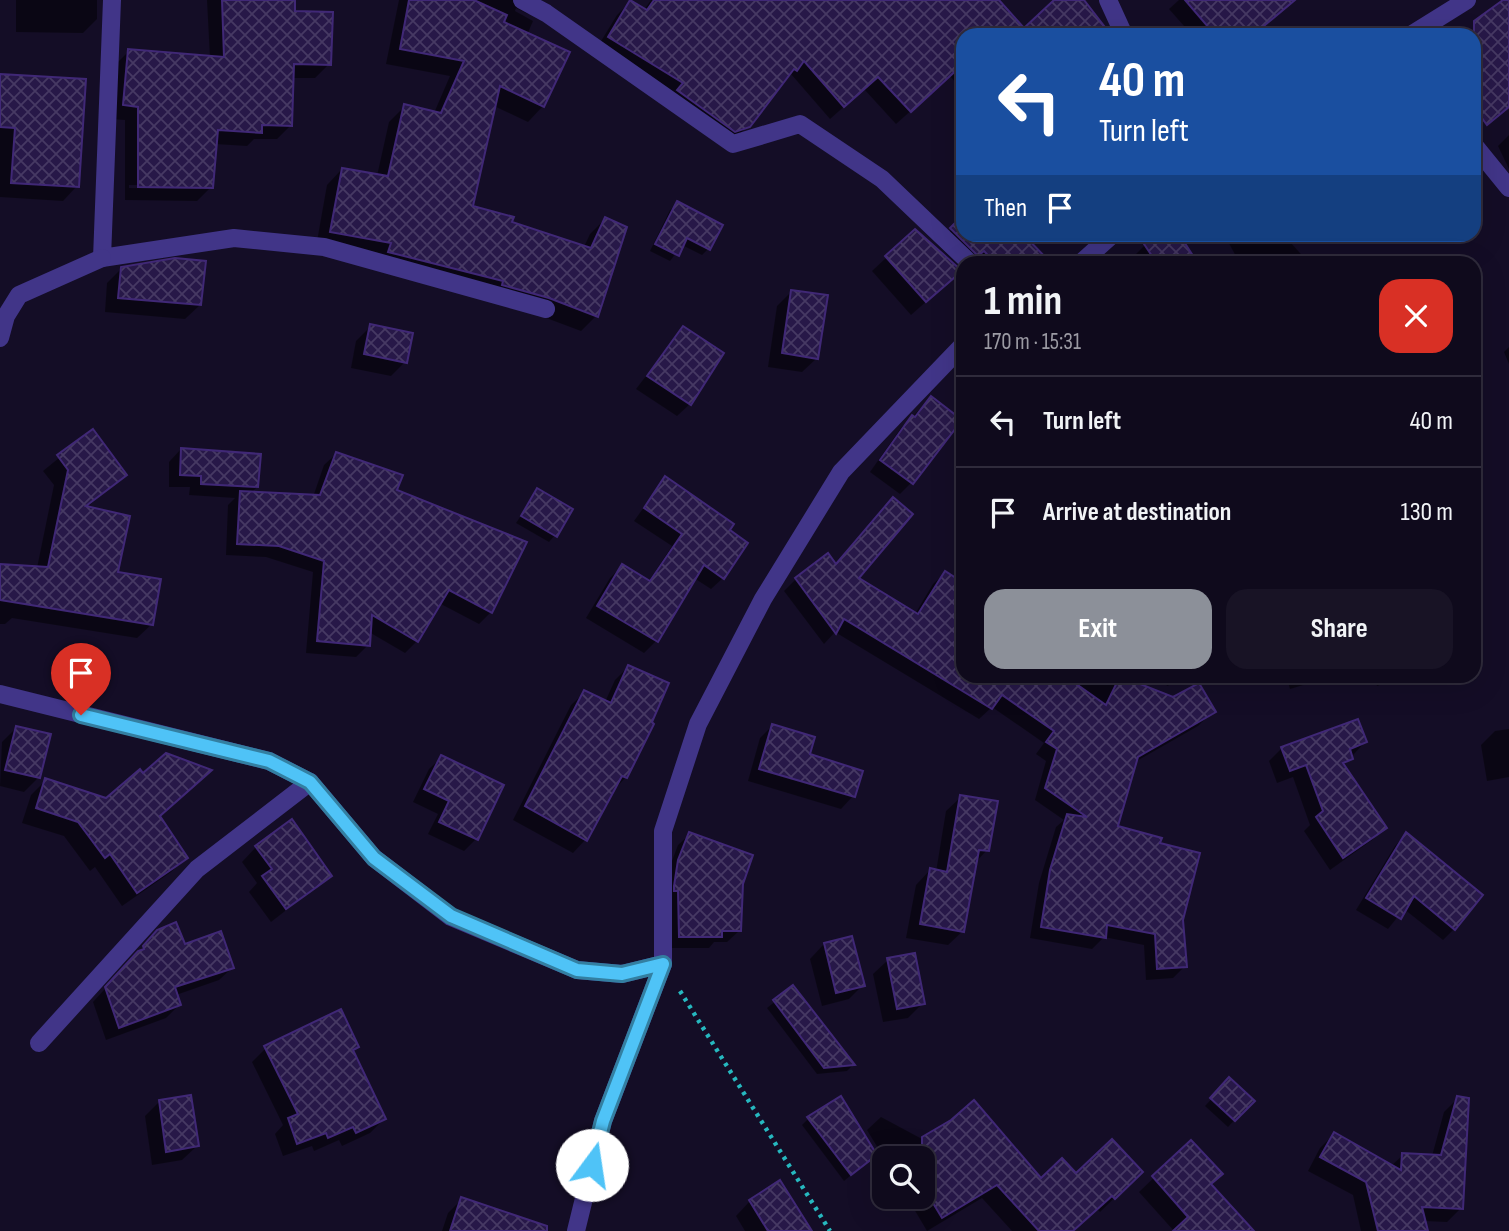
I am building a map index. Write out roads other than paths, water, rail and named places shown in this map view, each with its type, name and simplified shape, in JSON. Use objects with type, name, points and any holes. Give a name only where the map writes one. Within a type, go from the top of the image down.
[{"type":"street","points":[[102,258],[113,0]]},
{"type":"street","points":[[522,0],[546,13],[733,144],[800,124],[882,179],[963,256]]},
{"type":"street","points":[[1108,0],[1121,28]]},
{"type":"street","points":[[1422,28],[1467,0]]},
{"type":"street","points":[[1481,154],[1509,188]]},
{"type":"street","points":[[0,338],[6,316],[19,295],[102,258],[234,238],[324,247],[546,309]]},
{"type":"street","points":[[1089,256],[1104,242]]},
{"type":"street","points":[[576,1231],[603,1121],[663,964],[663,831],[698,724],[763,599],[841,472],[956,352]]},
{"type":"street","points":[[0,694],[269,761],[310,782],[374,858],[451,916],[577,970],[622,974],[663,964]]},
{"type":"street","points":[[39,1043],[197,869],[310,782]]}]
